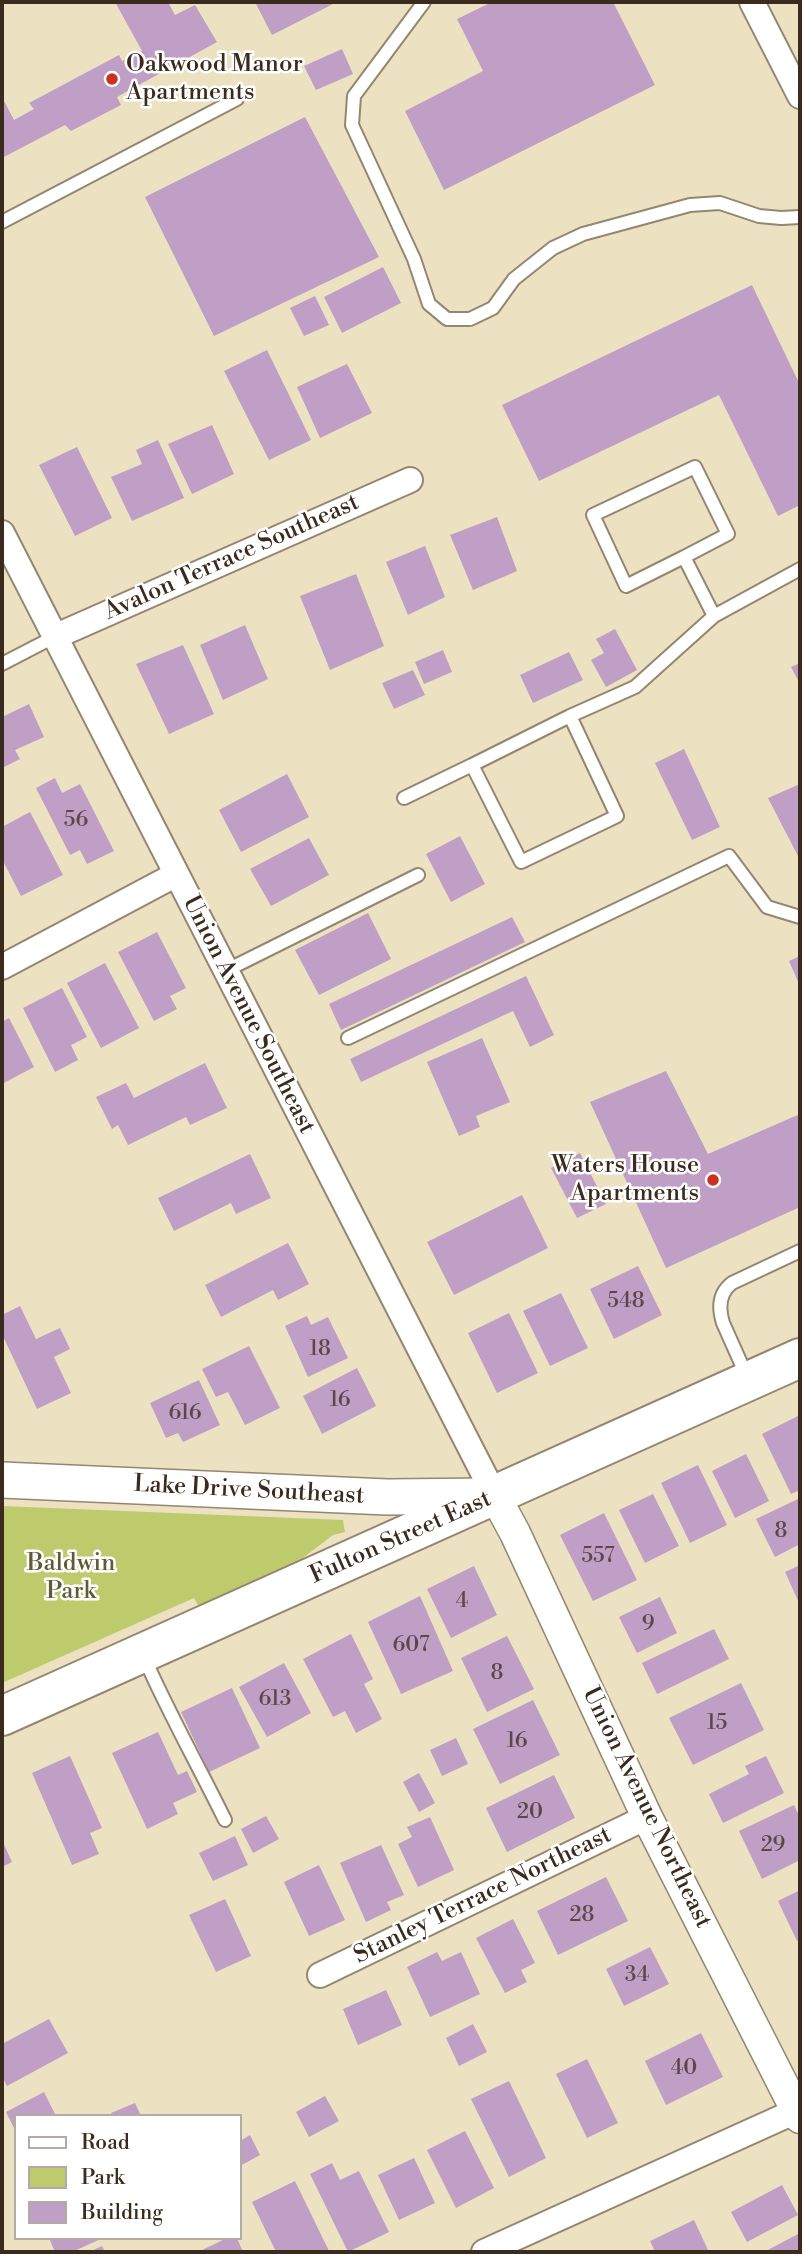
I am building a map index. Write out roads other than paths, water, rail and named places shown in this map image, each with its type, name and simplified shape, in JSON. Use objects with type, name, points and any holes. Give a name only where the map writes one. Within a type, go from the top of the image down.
[{"type":"main road","name":"Fulton Street East","points":[[2,1716],[800,1358]]},
{"type":"main road","name":"Lake Drive Southeast","points":[[2,1479],[387,1497],[495,1496]]},
{"type":"street","points":[[752,2],[800,96]]},
{"type":"street","name":"Avalon Terrace Southeast","points":[[54,637],[410,480]]},
{"type":"street","name":"Union Avenue Southeast","points":[[2,533],[495,1496]]},
{"type":"street","points":[[2,967],[176,875]]},
{"type":"street","name":"Union Avenue Northeast","points":[[495,1496],[515,1533],[647,1817],[798,2114]]},
{"type":"street","name":"Stanley Terrace Northeast","points":[[320,1975],[647,1817]]},
{"type":"street","points":[[484,2252],[798,2114]]},
{"type":"lane","points":[[424,2],[354,96],[352,125],[414,258],[429,304],[447,318],[470,319],[493,308],[514,279],[553,248],[595,230],[690,205],[720,203],[759,216],[800,217]]},
{"type":"lane","points":[[2,222],[237,99]]},
{"type":"lane","points":[[695,467],[728,534],[684,557],[626,586],[593,515],[695,467]]},
{"type":"lane","points":[[684,557],[714,616]]},
{"type":"lane","points":[[404,798],[635,687],[714,616],[800,569]]},
{"type":"lane","points":[[2,664],[54,637]]},
{"type":"lane","points":[[472,765],[521,862],[617,816],[570,716]]},
{"type":"lane","points":[[348,1038],[729,856],[767,907],[800,917]]},
{"type":"lane","points":[[225,971],[418,875]]},
{"type":"lane","points":[[749,1381],[720,1315],[721,1297],[725,1288],[732,1283],[800,1251]]},
{"type":"lane","points":[[142,1654],[225,1820]]},
{"type":"place","name":"Oakwood Manor Apartments","points":[[112,79]]},
{"type":"place","name":"Waters House Apartments","points":[[713,1180]]},
{"type":"park label","name":"Baldwin Park","points":[[71,1578]]}]
